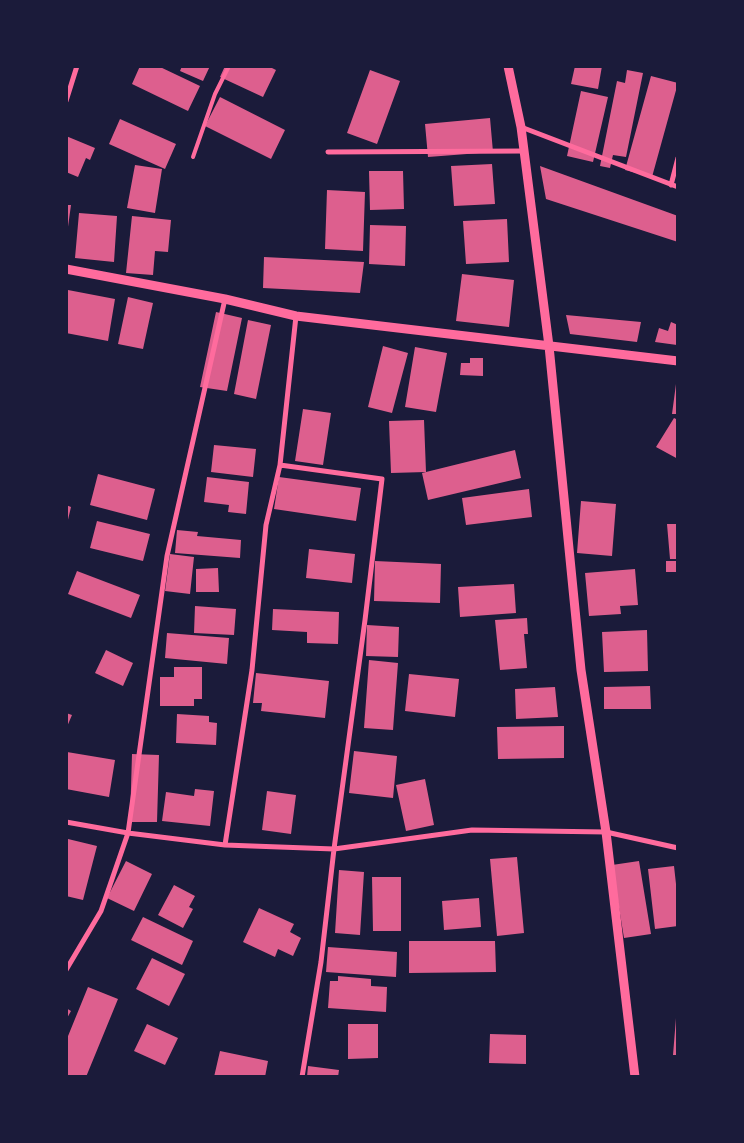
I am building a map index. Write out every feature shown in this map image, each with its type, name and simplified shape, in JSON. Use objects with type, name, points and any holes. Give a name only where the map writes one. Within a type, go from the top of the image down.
[{"type":"street","points":[[66,101],[76,66]]},
{"type":"street","points":[[508,66],[521,127],[549,346],[581,670],[606,832],[635,1077]]},
{"type":"street","points":[[521,127],[678,187]]},
{"type":"street","points":[[328,152],[524,151]]},
{"type":"street","points":[[671,185],[678,158]]},
{"type":"street","points":[[67,271],[225,299],[296,316],[678,361]]},
{"type":"street","points":[[66,970],[101,911],[128,833],[167,556],[225,299]]},
{"type":"street","points":[[225,845],[252,670],[266,525],[280,465],[296,316]]},
{"type":"street","points":[[280,465],[382,479],[334,849],[322,962],[302,1077]]},
{"type":"street","points":[[66,822],[128,833],[225,845],[334,849],[472,830],[606,832],[678,848]]},
{"type":"lane","points":[[193,157],[215,94],[229,66]]},
{"type":"building","points":[[140,66],[158,66],[200,86],[188,111],[132,84]]},
{"type":"building","points":[[182,66],[210,66],[203,81],[180,71]]},
{"type":"building","points":[[225,66],[268,66],[276,70],[263,97],[220,77]]},
{"type":"building","points":[[575,66],[602,66],[598,89],[571,84]]},
{"type":"building","points":[[370,70],[400,81],[377,144],[347,133]]},
{"type":"building","points":[[627,70],[643,73],[626,157],[613,155],[610,168],[600,166],[617,81],[625,83]]},
{"type":"building","points":[[651,76],[678,83],[652,177],[625,170]]},
{"type":"building","points":[[581,91],[608,97],[593,162],[567,156]]},
{"type":"building","points":[[220,97],[285,130],[271,159],[205,126]]},
{"type":"building","points":[[490,118],[493,152],[428,157],[425,124]]},
{"type":"building","points":[[120,119],[176,144],[165,169],[109,144]]},
{"type":"building","points":[[66,136],[95,148],[90,160],[86,158],[78,177],[66,172]]},
{"type":"building","points":[[492,164],[495,204],[454,206],[451,166]]},
{"type":"building","points":[[135,165],[162,169],[155,213],[127,208]]},
{"type":"building","points":[[540,166],[678,216],[678,242],[546,199]]},
{"type":"building","points":[[369,171],[403,171],[404,209],[370,210]]},
{"type":"building","points":[[327,190],[365,192],[363,251],[325,249]]},
{"type":"building","points":[[66,205],[71,205],[67,234],[66,234]]},
{"type":"building","points":[[79,213],[117,216],[114,262],[75,258]]},
{"type":"building","points":[[132,216],[171,220],[168,252],[155,251],[153,275],[126,273]]},
{"type":"building","points":[[507,219],[509,262],[466,264],[463,221]]},
{"type":"building","points":[[370,225],[406,226],[405,266],[369,264]]},
{"type":"building","points":[[264,257],[364,262],[360,293],[263,288]]},
{"type":"building","points":[[462,274],[514,280],[509,327],[456,321]]},
{"type":"building","points":[[68,290],[115,299],[108,341],[66,333],[66,299]]},
{"type":"building","points":[[128,297],[153,303],[143,349],[118,344]]},
{"type":"building","points":[[216,312],[242,318],[227,391],[200,387]]},
{"type":"building","points":[[566,315],[641,322],[637,342],[570,334]]},
{"type":"building","points":[[248,320],[271,325],[256,399],[234,394]]},
{"type":"building","points":[[671,322],[678,325],[677,345],[655,342],[659,328],[668,331]]},
{"type":"building","points":[[383,346],[408,353],[392,413],[368,407]]},
{"type":"building","points":[[415,347],[447,353],[436,412],[405,407]]},
{"type":"building","points":[[470,358],[483,358],[483,376],[460,375],[461,363],[470,363]]},
{"type":"building","points":[[676,384],[678,384],[678,414],[672,414]]},
{"type":"building","points":[[303,409],[331,413],[323,465],[295,461]]},
{"type":"building","points":[[674,418],[678,420],[678,459],[656,447]]},
{"type":"building","points":[[424,420],[426,472],[391,473],[389,421]]},
{"type":"building","points":[[214,445],[256,449],[253,477],[211,472]]},
{"type":"building","points":[[515,450],[521,478],[428,500],[422,473]]},
{"type":"building","points":[[98,474],[155,489],[147,520],[90,505]]},
{"type":"building","points":[[207,477],[249,482],[246,514],[228,512],[229,505],[204,502]]},
{"type":"building","points":[[279,477],[361,488],[356,521],[274,509]]},
{"type":"building","points":[[529,489],[532,517],[466,525],[462,498]]},
{"type":"building","points":[[581,501],[616,504],[612,556],[577,553]]},
{"type":"building","points":[[66,505],[71,507],[67,524],[66,524]]},
{"type":"building","points":[[97,521],[150,534],[143,561],[90,548]]},
{"type":"building","points":[[667,524],[678,524],[678,559],[670,559]]},
{"type":"building","points":[[177,530],[198,532],[197,536],[241,540],[240,558],[175,553]]},
{"type":"building","points":[[309,549],[355,554],[352,583],[306,578]]},
{"type":"building","points":[[170,554],[194,557],[190,594],[165,591]]},
{"type":"building","points":[[375,561],[441,564],[440,603],[374,601]]},
{"type":"building","points":[[666,561],[678,561],[678,572],[666,572]]},
{"type":"building","points":[[218,568],[219,592],[196,592],[196,569]]},
{"type":"building","points":[[635,569],[638,605],[620,606],[621,614],[589,616],[585,573]]},
{"type":"building","points":[[77,571],[140,595],[131,618],[68,594]]},
{"type":"building","points":[[514,584],[516,613],[460,617],[458,587]]},
{"type":"building","points":[[195,606],[236,609],[234,635],[194,633]]},
{"type":"building","points":[[273,609],[339,612],[338,644],[307,643],[307,632],[272,630]]},
{"type":"building","points":[[527,618],[528,634],[524,634],[527,668],[500,670],[495,620]]},
{"type":"building","points":[[367,625],[399,627],[398,657],[366,656]]},
{"type":"building","points":[[647,630],[648,671],[604,672],[602,632]]},
{"type":"building","points":[[167,633],[229,638],[227,664],[165,658]]},
{"type":"building","points":[[106,650],[133,663],[123,686],[95,673]]},
{"type":"building","points":[[369,660],[398,663],[393,730],[364,728]]},
{"type":"building","points":[[174,667],[202,667],[202,699],[194,699],[194,706],[160,706],[160,677],[174,677]]},
{"type":"building","points":[[256,673],[329,681],[325,718],[261,711],[262,703],[253,703]]},
{"type":"building","points":[[409,674],[459,679],[455,717],[405,711]]},
{"type":"building","points":[[650,686],[651,709],[604,709],[604,687]]},
{"type":"building","points":[[555,687],[558,717],[516,719],[515,689]]},
{"type":"building","points":[[66,713],[72,715],[66,729]]},
{"type":"building","points":[[177,714],[209,716],[209,722],[217,723],[216,745],[176,743]]},
{"type":"building","points":[[564,726],[564,758],[498,759],[497,727]]},
{"type":"building","points":[[354,751],[397,756],[393,798],[349,793]]},
{"type":"building","points":[[67,752],[115,760],[109,797],[66,789]]},
{"type":"building","points":[[132,754],[159,755],[157,822],[130,822]]},
{"type":"building","points":[[425,779],[434,825],[406,831],[396,785]]},
{"type":"building","points":[[195,789],[214,791],[210,826],[162,821],[166,792],[194,796]]},
{"type":"building","points":[[267,791],[296,795],[291,834],[262,830]]},
{"type":"building","points":[[68,839],[97,846],[83,900],[66,896],[66,846]]},
{"type":"building","points":[[517,857],[524,933],[497,936],[490,859]]},
{"type":"building","points":[[126,861],[152,874],[134,911],[107,898]]},
{"type":"building","points":[[639,861],[651,934],[624,938],[612,865]]},
{"type":"building","points":[[674,866],[678,902],[678,926],[655,929],[648,869]]},
{"type":"building","points":[[339,870],[364,872],[360,935],[335,933]]},
{"type":"building","points":[[372,877],[401,877],[401,931],[373,931]]},
{"type":"building","points":[[174,885],[195,896],[189,907],[193,909],[183,928],[158,915]]},
{"type":"building","points":[[479,898],[481,927],[444,930],[442,901]]},
{"type":"building","points":[[259,908],[294,924],[290,932],[301,938],[293,956],[278,949],[275,957],[243,942]]},
{"type":"building","points":[[143,917],[193,941],[182,965],[131,940]]},
{"type":"building","points":[[409,941],[495,941],[496,972],[409,973]]},
{"type":"building","points":[[328,947],[397,952],[396,977],[326,972]]},
{"type":"building","points":[[152,958],[185,974],[169,1006],[136,989]]},
{"type":"building","points":[[338,976],[371,979],[371,986],[387,987],[386,1012],[328,1008],[330,981],[338,981]]},
{"type":"building","points":[[88,987],[118,999],[86,1077],[66,1077],[66,1041]]},
{"type":"building","points":[[66,1008],[71,1011],[66,1020]]},
{"type":"building","points":[[676,1018],[678,1019],[678,1055],[673,1055]]},
{"type":"building","points":[[147,1024],[178,1038],[165,1065],[134,1051]]},
{"type":"building","points":[[348,1024],[378,1024],[378,1058],[348,1059]]},
{"type":"building","points":[[490,1034],[526,1035],[526,1064],[489,1063]]},
{"type":"building","points":[[220,1051],[268,1061],[265,1077],[214,1077]]},
{"type":"building","points":[[308,1066],[339,1070],[338,1077],[307,1077]]}]
